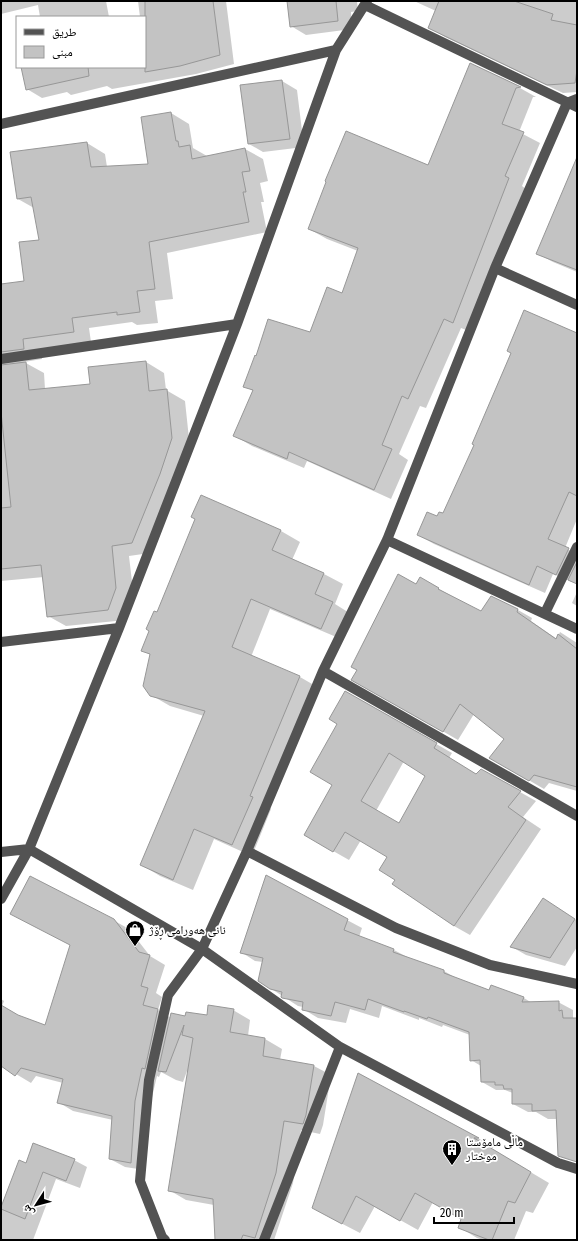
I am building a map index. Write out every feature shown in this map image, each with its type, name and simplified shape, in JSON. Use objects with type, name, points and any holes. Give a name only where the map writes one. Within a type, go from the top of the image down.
[{"type":"street","points":[[1,899],[29,849],[119,628],[237,324],[336,50],[366,3],[577,107]]},
{"type":"street","points":[[1,124],[336,50]]},
{"type":"street","points":[[165,1240],[162,1237],[140,1181],[149,1080],[168,995],[202,949],[247,850],[323,671],[387,540],[495,268],[567,103],[577,99]]},
{"type":"street","points":[[495,268],[577,305]]},
{"type":"street","points":[[1,359],[237,324]]},
{"type":"street","points":[[387,540],[577,629]]},
{"type":"street","points":[[545,613],[577,547]]},
{"type":"street","points":[[1,642],[119,628]]},
{"type":"street","points":[[323,671],[577,816]]},
{"type":"street","points":[[1,852],[29,849],[202,949],[340,1047],[558,1163],[577,1169]]},
{"type":"street","points":[[247,850],[396,928],[490,965],[577,984]]},
{"type":"street","points":[[264,1240],[340,1047]]},
{"type":"building","points":[[145,1],[213,1],[220,55],[180,66],[145,72]]},
{"type":"building","points":[[287,1],[336,1],[338,21],[290,27]]},
{"type":"building","points":[[439,1],[514,1],[553,14],[551,20],[577,25],[577,70],[575,83],[547,85],[428,28]]},
{"type":"building","points":[[470,63],[521,87],[516,88],[502,124],[524,132],[505,176],[509,178],[453,323],[444,319],[408,399],[402,396],[382,445],[392,449],[374,490],[289,452],[287,459],[233,436],[253,390],[243,387],[255,355],[256,356],[268,319],[310,332],[327,287],[342,293],[358,248],[308,229],[326,182],[325,181],[346,131],[428,165]]},
{"type":"building","points":[[21,68],[88,68],[89,76],[26,90]]},
{"type":"building","points":[[282,80],[290,139],[248,144],[240,85]]},
{"type":"building","points":[[171,112],[176,141],[178,141],[179,147],[190,145],[192,159],[245,148],[250,171],[242,172],[246,192],[243,192],[249,222],[149,242],[155,289],[137,291],[140,312],[117,315],[117,312],[72,318],[74,332],[23,339],[24,349],[1,352],[1,284],[24,281],[19,242],[39,240],[31,197],[17,199],[10,152],[87,142],[91,167],[148,164],[141,117]]},
{"type":"building","points":[[577,157],[577,270],[536,254]]},
{"type":"building","points":[[524,310],[577,333],[577,496],[569,492],[548,539],[569,548],[556,575],[537,566],[529,585],[417,535],[427,512],[437,516],[439,512],[443,513],[474,445],[472,444],[511,353],[507,351]]},
{"type":"building","points":[[146,361],[149,391],[167,389],[172,438],[160,474],[132,543],[112,546],[116,588],[108,610],[47,617],[41,565],[1,569],[1,508],[11,507],[1,412],[1,365],[26,362],[29,390],[90,384],[88,367]]},
{"type":"building","points":[[201,495],[281,530],[272,550],[324,573],[315,594],[333,602],[321,629],[251,599],[232,647],[300,676],[250,796],[253,797],[232,845],[194,829],[173,880],[140,865],[205,711],[150,696],[143,686],[150,654],[141,651],[149,631],[146,629],[154,611],[157,612],[195,519],[191,517]]},
{"type":"building","points":[[577,562],[577,584],[568,580]]},
{"type":"building","points":[[398,574],[416,584],[420,577],[439,588],[438,589],[481,611],[491,596],[518,609],[517,612],[556,639],[558,634],[577,649],[577,787],[534,775],[529,781],[489,758],[504,739],[460,704],[443,732],[351,680],[357,670],[351,667]]},
{"type":"building","points":[[345,691],[437,743],[434,748],[476,774],[481,769],[521,791],[508,807],[526,820],[454,926],[392,884],[395,880],[379,870],[387,857],[345,832],[333,852],[304,835],[332,785],[310,772],[337,724],[329,719]],"holes":[[[389,753],[425,776],[399,823],[361,801]]]},
{"type":"building","points":[[266,875],[348,919],[344,930],[394,949],[393,952],[444,970],[444,973],[489,990],[491,985],[524,997],[522,1002],[559,1001],[559,1011],[562,1010],[563,1018],[577,1018],[577,1162],[558,1156],[556,1110],[532,1111],[532,1104],[512,1104],[512,1089],[504,1089],[503,1085],[495,1085],[495,1082],[481,1082],[480,1060],[470,1061],[469,1032],[428,1017],[427,1019],[368,999],[365,1010],[335,1002],[331,1016],[302,1010],[303,1002],[282,998],[282,992],[270,989],[258,981],[263,958],[240,953]]},
{"type":"building","points":[[30,876],[114,919],[139,952],[150,955],[141,986],[148,988],[143,1005],[158,1009],[145,1069],[142,1068],[135,1101],[131,1163],[109,1159],[112,1116],[57,1103],[63,1079],[21,1068],[15,1076],[1,1066],[1,1005],[18,1015],[45,1025],[70,945],[10,914]]},
{"type":"building","points":[[543,898],[575,919],[550,958],[510,947]]},
{"type":"building","points":[[208,1005],[234,1009],[230,1032],[265,1038],[263,1056],[314,1065],[306,1115],[303,1124],[284,1121],[276,1173],[255,1238],[243,1235],[241,1240],[215,1240],[213,1199],[168,1191],[193,1038],[182,1035],[184,1025],[166,1072],[158,1071],[171,1013],[185,1016],[186,1012],[207,1015]]},
{"type":"building","points":[[358,1073],[479,1138],[474,1138],[531,1172],[515,1203],[508,1201],[492,1240],[458,1228],[461,1219],[415,1193],[400,1221],[356,1196],[342,1224],[312,1208]]},
{"type":"building","points":[[33,1143],[75,1159],[66,1181],[43,1172],[25,1219],[1,1209],[1,1207],[19,1160],[26,1163]]},
{"type":"place","name":"نانی هەورامی ڕۆژ","points":[[135,947]]},
{"type":"place","name":"ماڵى مامۆستا موختار","points":[[452,1166]]}]
